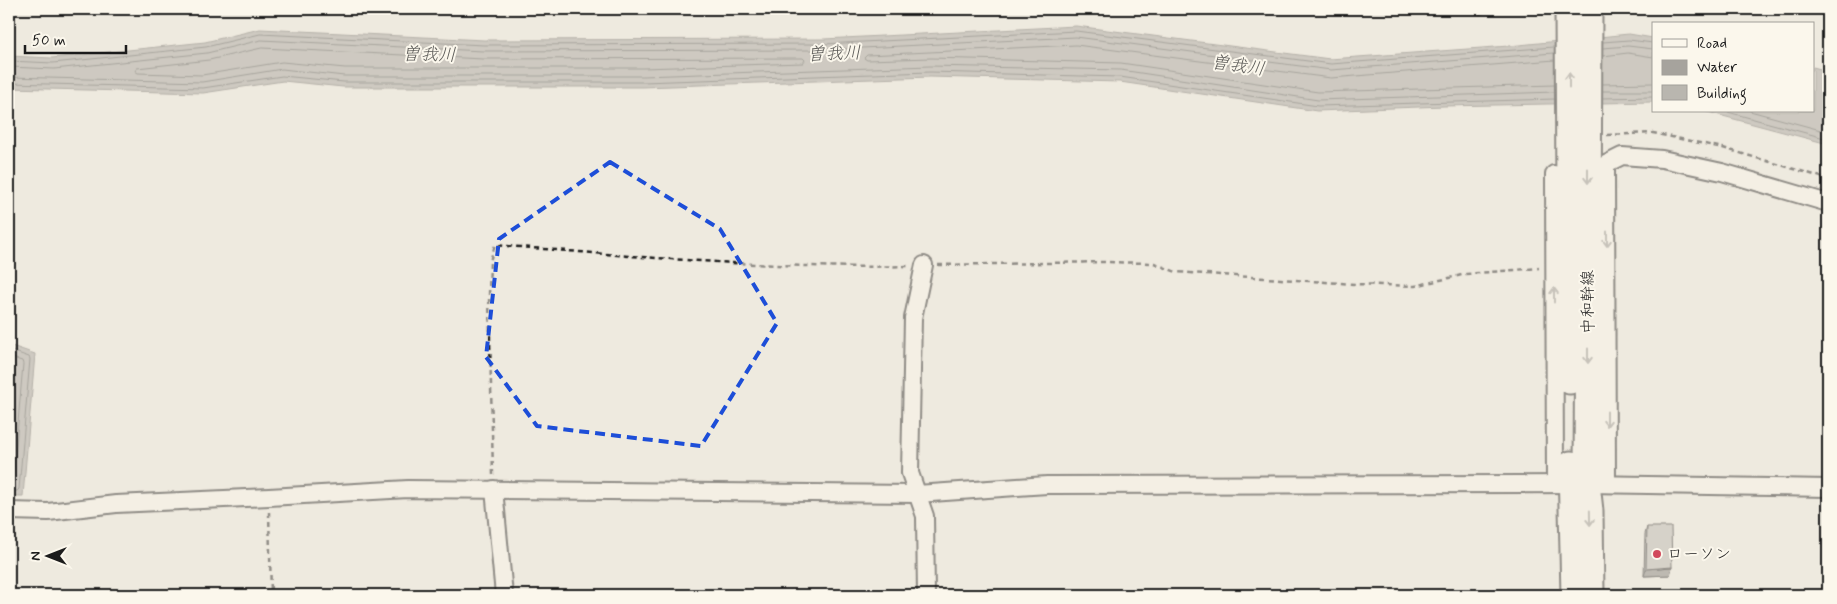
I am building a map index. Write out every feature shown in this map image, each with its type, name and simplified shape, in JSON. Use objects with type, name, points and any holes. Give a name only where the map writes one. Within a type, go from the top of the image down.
[{"type":"main road","name":"中和幹線","points":[[1568,9],[1582,131]]},
{"type":"main road","name":"中和幹線","points":[[1574,595],[1580,484],[1582,131],[1588,9]]},
{"type":"main road","name":"中和幹線","points":[[1580,484],[1590,511],[1591,595]]},
{"type":"street","points":[[1580,484],[1607,173],[1606,164],[1622,156],[1662,159],[1722,172],[1828,203]]},
{"type":"street","points":[[1554,174],[1580,484]]},
{"type":"street","points":[[924,266],[913,318],[910,473],[925,516],[926,595]]},
{"type":"street","points":[[9,511],[48,512],[116,504],[408,489],[917,494],[1047,485],[1580,484],[1828,488]]},
{"type":"street","points":[[494,489],[504,595]]},
{"type":"path","points":[[1479,14],[1494,9]]},
{"type":"path","points":[[1582,131],[1653,133],[1723,148],[1828,179]]},
{"type":"path","points":[[494,489],[489,296],[490,261],[495,245],[686,261],[833,266],[1154,263],[1176,272],[1414,286],[1466,274],[1547,268]]},
{"type":"path","points":[[269,497],[271,595]]},
{"type":"highlighted area","points":[[610,162],[720,229],[777,323],[701,446],[537,426],[486,357],[499,239]]},
{"type":"water","name":"曽我川","points":[[1076,26],[1330,59],[1509,46],[1629,34],[1652,38],[1652,102],[1444,106],[1317,111],[1120,82],[930,77],[643,87],[343,87],[283,81],[203,93],[9,88],[9,56],[52,58],[205,42],[260,29],[484,40],[824,39]]},
{"type":"water","points":[[1814,67],[1828,71],[1828,144],[1708,112],[1814,112]]},
{"type":"water","points":[[9,345],[35,354],[23,496],[9,496]]},
{"type":"building","name":"ローソン","points":[[1647,527],[1671,527],[1672,567],[1646,569]]},
{"type":"place","name":"ローソン","points":[[1657,554]]}]
